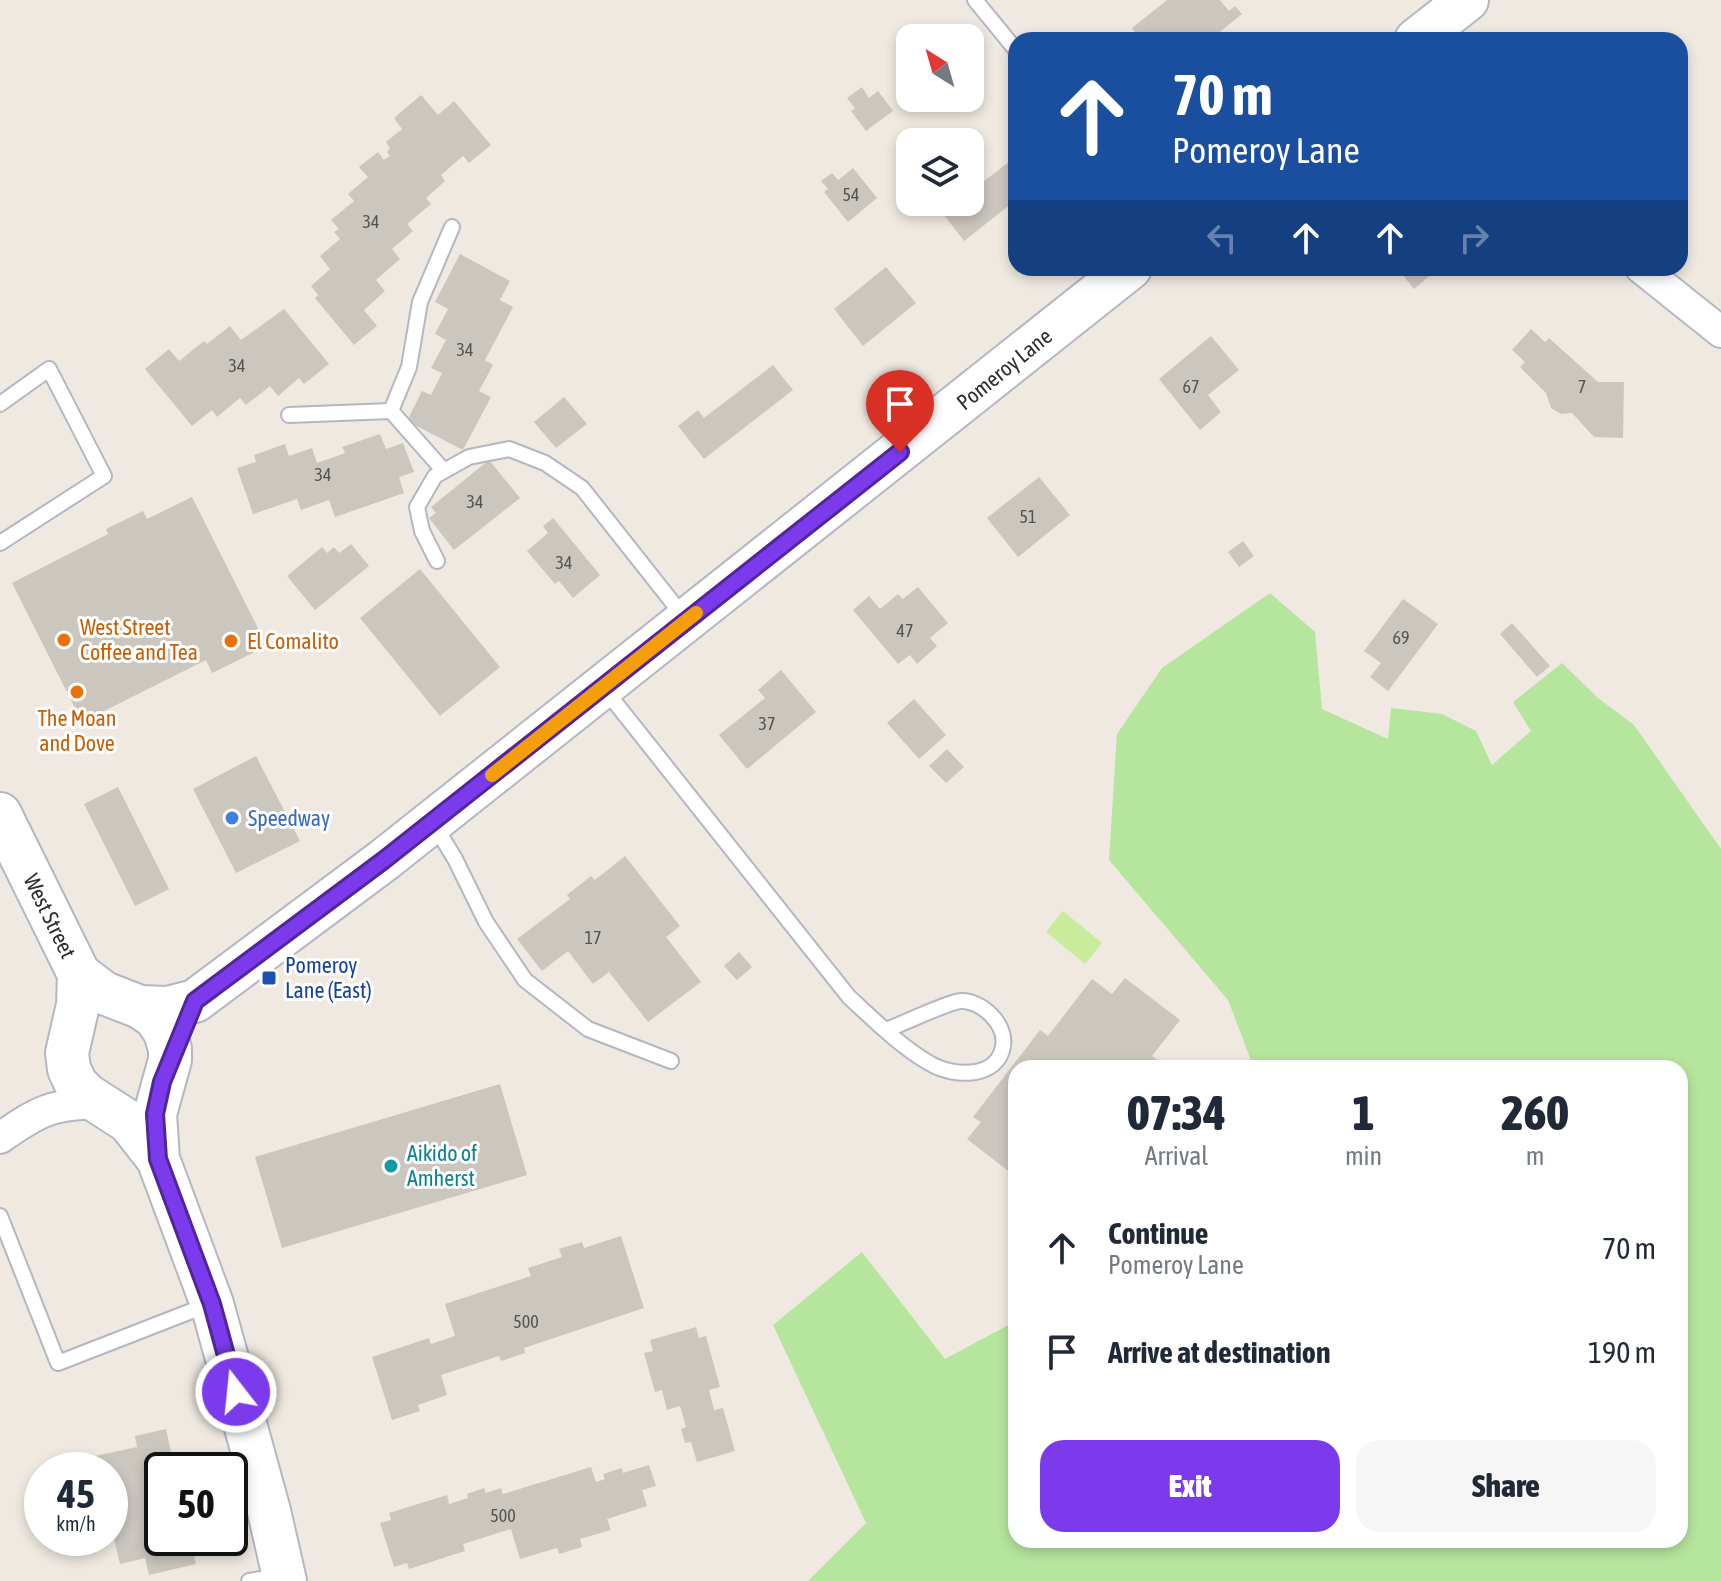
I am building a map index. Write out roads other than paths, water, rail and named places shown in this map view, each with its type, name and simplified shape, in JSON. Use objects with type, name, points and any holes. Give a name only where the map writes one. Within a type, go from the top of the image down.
[{"type":"street","points":[[1428,32],[1467,0]]},
{"type":"street","name":"Pomeroy Lane","points":[[135,1006],[167,1008],[195,1001],[603,687],[1120,276]]},
{"type":"street","points":[[1651,276],[1721,332]]},
{"type":"street","name":"West Street","points":[[0,814],[79,974],[104,993],[155,1017],[165,1032],[170,1049],[155,1114],[158,1159],[212,1304],[269,1511],[272,1579]]},
{"type":"street","name":"West Street","points":[[79,974],[69,1069],[76,1084],[87,1095],[129,1122],[158,1159]]},
{"type":"street","name":"Pomeroy Lane","points":[[166,1071],[195,1001]]},
{"type":"street","points":[[36,1113],[56,1079],[78,1022],[105,1004],[135,1006]]},
{"type":"street","points":[[0,1138],[36,1113],[73,1103],[118,1106],[134,1103],[150,1096],[166,1071]]},
{"type":"lane","points":[[975,0],[1008,40]]},
{"type":"lane","points":[[391,411],[409,367],[420,302],[452,227]]},
{"type":"lane","points":[[0,404],[49,369],[104,476],[0,543]]},
{"type":"lane","points":[[289,415],[391,411]]},
{"type":"lane","points":[[391,411],[444,471]]},
{"type":"lane","points":[[437,561],[422,531],[417,507],[435,476],[469,457],[509,449],[545,463],[582,488],[687,620]]},
{"type":"lane","points":[[603,687],[849,997],[886,1030],[933,1066],[963,1076],[995,1061],[1003,1046],[1001,1030],[992,1016],[977,1004],[960,1000],[886,1030]]},
{"type":"lane","points":[[432,821],[486,922],[525,980],[588,1029],[671,1061]]},
{"type":"lane","points":[[0,1216],[58,1363],[212,1304]]},
{"type":"place","name":"West Street Coffee and Tea","points":[[64,640]]},
{"type":"place","name":"El Comalito","points":[[231,641]]},
{"type":"place","name":"The Moan and Dove","points":[[77,692]]},
{"type":"place","name":"Speedway","points":[[232,818]]},
{"type":"place","name":"Pomeroy Lane (East)","points":[[269,978]]},
{"type":"place","name":"Aikido of Amherst","points":[[391,1166]]}]
